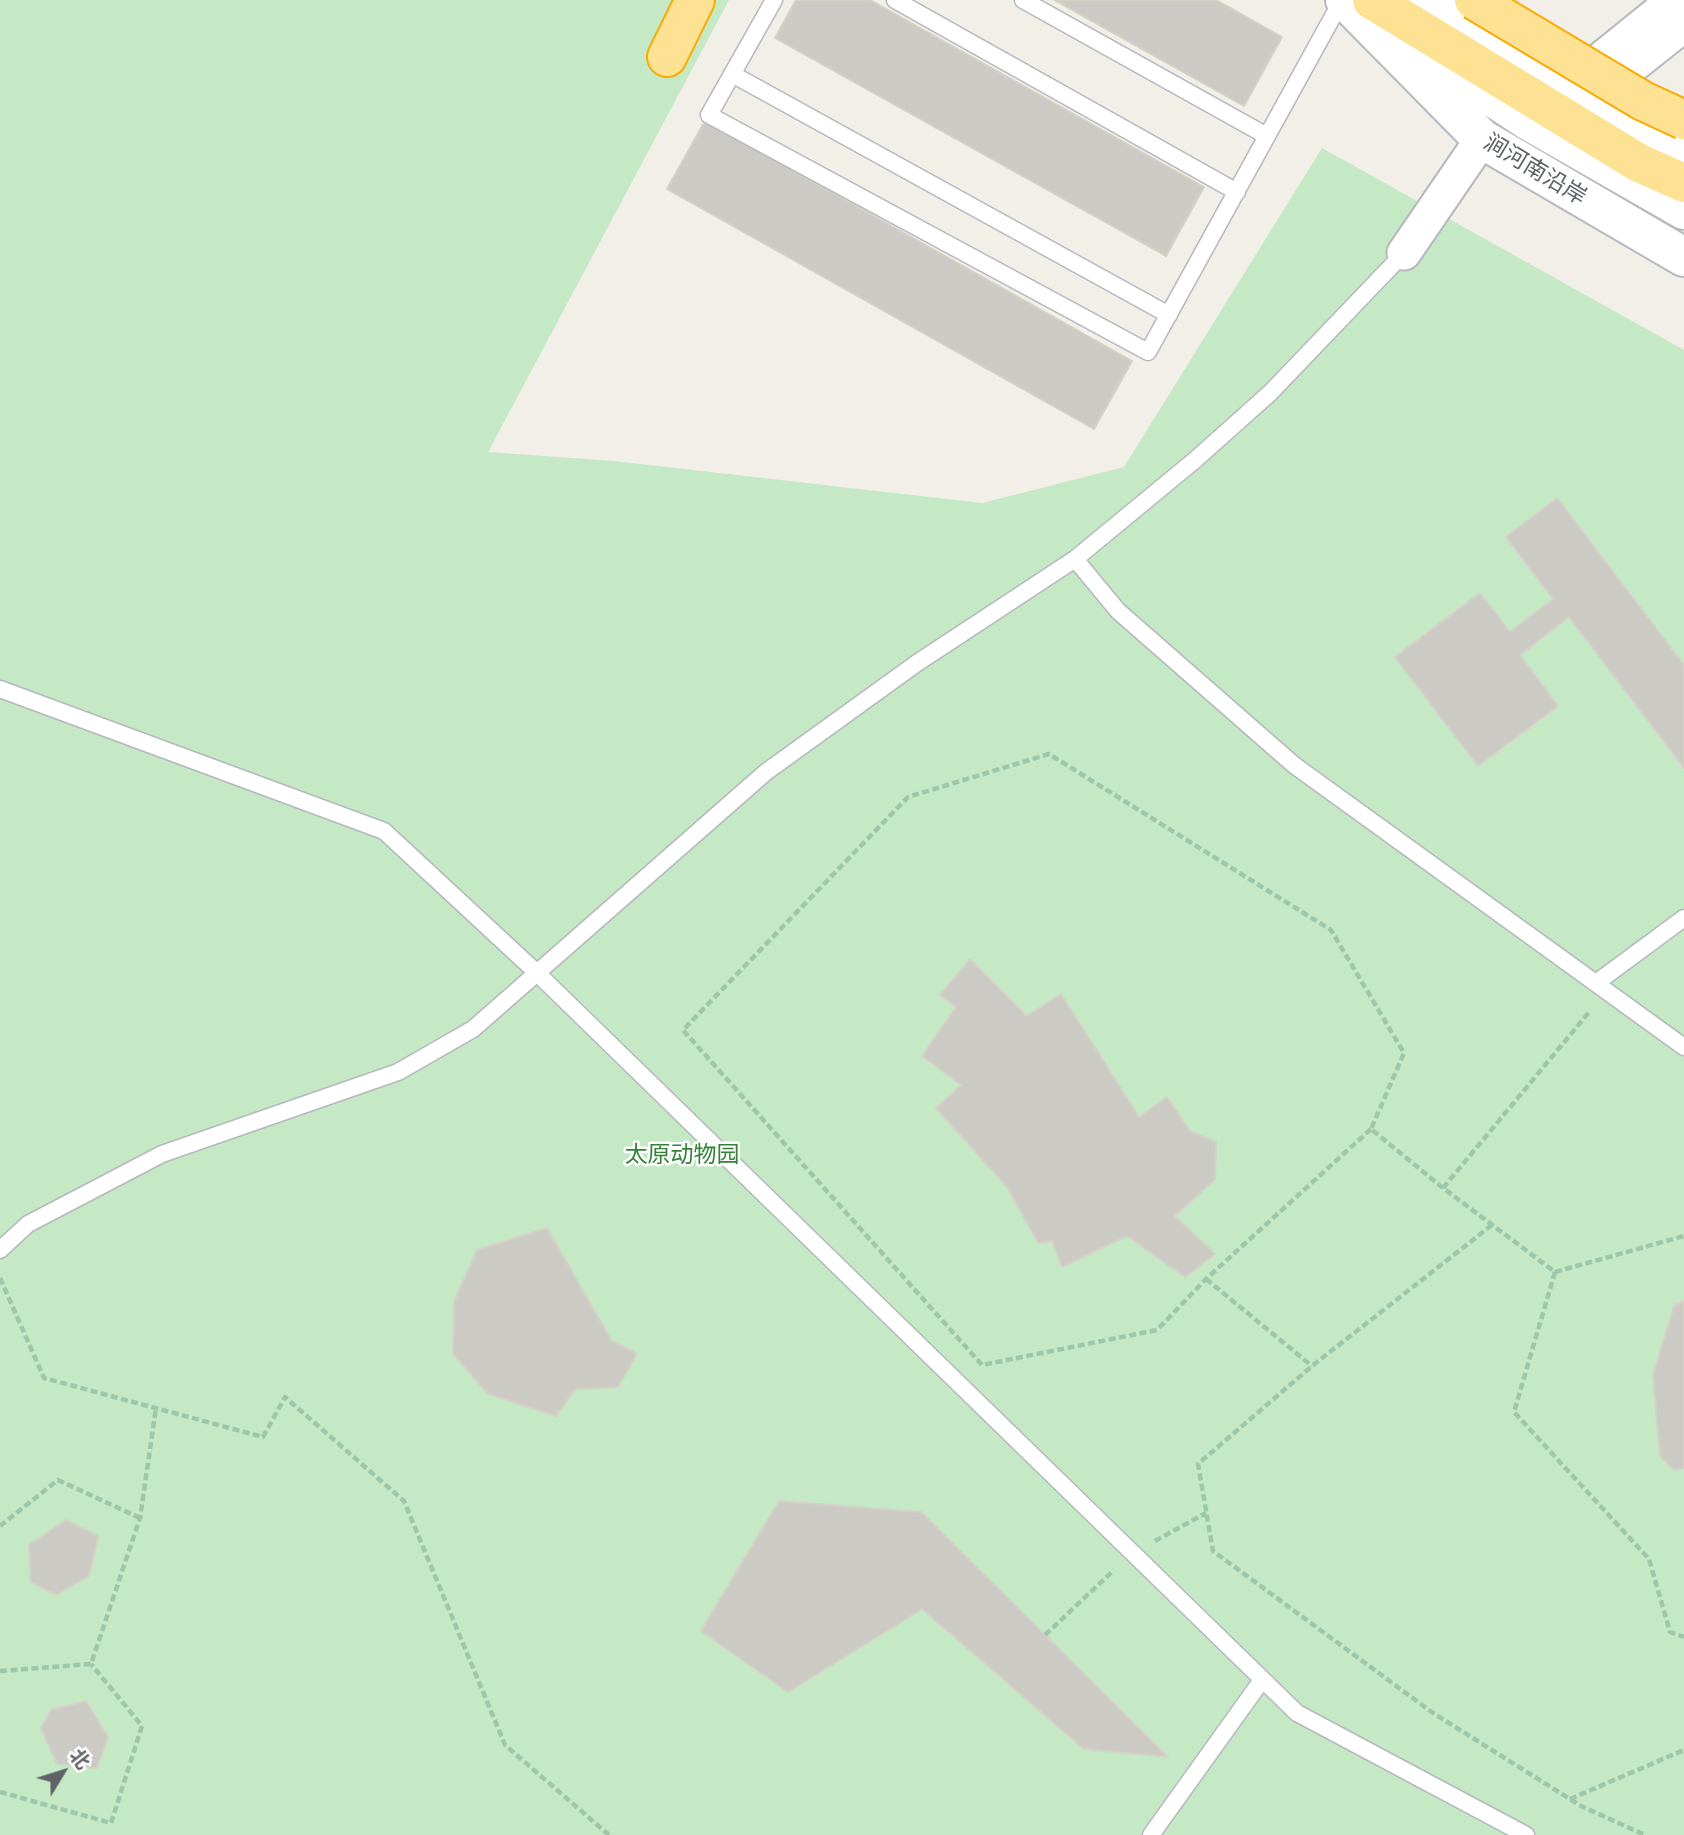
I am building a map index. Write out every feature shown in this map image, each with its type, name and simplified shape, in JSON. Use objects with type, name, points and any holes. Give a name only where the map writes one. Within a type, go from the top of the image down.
[{"type":"highway","points":[[667,57],[695,0]]},
{"type":"highway","points":[[1372,0],[1639,163],[1684,183]]},
{"type":"highway","points":[[1474,0],[1643,101],[1684,120]]},
{"type":"street","name":"涧河南沿岸","points":[[1345,0],[1482,139],[1684,257]]},
{"type":"street","name":"涧河南沿岸","points":[[1345,0],[1527,120],[1684,210]]},
{"type":"street","points":[[1424,0],[1576,95],[1684,157]]},
{"type":"street","points":[[1576,95],[1644,39],[1674,0]]},
{"type":"street","points":[[1644,39],[1684,25]]},
{"type":"street","points":[[1404,253],[1482,139]]},
{"type":"lane","points":[[774,0],[709,115],[1148,352],[1345,0]]},
{"type":"lane","points":[[895,0],[1237,192]]},
{"type":"lane","points":[[1023,0],[1267,136]]},
{"type":"lane","points":[[732,74],[1169,315]]},
{"type":"lane","points":[[0,1250],[28,1224],[162,1154],[398,1072],[473,1028],[766,772],[917,663],[1075,559],[1195,460],[1270,393],[1404,253]]},
{"type":"lane","points":[[1075,559],[1118,611],[1294,765],[1684,1047]]},
{"type":"lane","points":[[0,689],[384,831],[536,972],[1297,1713],[1526,1835]]},
{"type":"lane","points":[[1601,987],[1684,918]]},
{"type":"lane","points":[[1151,1835],[1262,1680]]},
{"type":"path","points":[[1049,754],[1331,930],[1404,1053],[1371,1129],[1206,1279],[1157,1330],[982,1366],[683,1030],[908,797],[1049,754]]},
{"type":"path","points":[[1443,1188],[1601,987]]},
{"type":"path","points":[[1371,1129],[1443,1188],[1555,1272]]},
{"type":"path","points":[[1492,1225],[1312,1366],[1198,1464],[1213,1551],[1433,1713],[1569,1799],[1646,1835]]},
{"type":"path","points":[[1555,1272],[1684,1236]]},
{"type":"path","points":[[1555,1272],[1514,1412],[1649,1559],[1670,1632],[1684,1637]]},
{"type":"path","points":[[0,1279],[44,1378],[264,1437],[285,1396],[404,1501],[505,1745],[609,1835]]},
{"type":"path","points":[[1206,1279],[1312,1366]]},
{"type":"path","points":[[91,1664],[140,1518],[156,1408]]},
{"type":"path","points":[[0,1526],[58,1480],[140,1518]]},
{"type":"path","points":[[0,1671],[91,1664]]},
{"type":"path","points":[[0,1792],[111,1823],[142,1726],[91,1664]]},
{"type":"path","points":[[1569,1799],[1684,1750]]},
{"type":"green space","name":"太原动物园","points":[[0,0],[729,0],[488,452],[614,461],[982,503],[1124,467],[1322,148],[1684,350],[1684,1835],[0,1835]]},
{"type":"building","points":[[796,0],[870,0],[1204,187],[1166,256],[775,38]]},
{"type":"building","points":[[1054,0],[1216,0],[1282,37],[1244,106]]},
{"type":"building","points":[[705,121],[1132,361],[1094,429],[667,189]]},
{"type":"building","points":[[1557,498],[1684,665],[1684,768],[1569,617],[1520,655],[1558,706],[1478,766],[1395,657],[1480,593],[1510,632],[1553,599],[1506,537]]},
{"type":"building","points":[[970,959],[1027,1016],[1061,994],[1139,1117],[1167,1097],[1190,1131],[1216,1142],[1215,1179],[1175,1216],[1215,1254],[1185,1277],[1127,1236],[1062,1267],[1052,1241],[1038,1243],[1007,1187],[936,1108],[961,1085],[922,1056],[956,1007],[940,995]]},
{"type":"building","points":[[547,1228],[611,1340],[637,1354],[618,1387],[575,1389],[556,1416],[488,1394],[453,1354],[454,1302],[477,1250]]},
{"type":"building","points":[[1684,1301],[1684,1468],[1674,1470],[1660,1456],[1653,1375],[1674,1306]]},
{"type":"building","points":[[779,1501],[921,1512],[1168,1757],[1084,1749],[922,1609],[788,1692],[701,1631]]},
{"type":"building","points":[[66,1520],[98,1536],[89,1576],[56,1595],[31,1582],[29,1545]]},
{"type":"building","points":[[86,1701],[108,1737],[97,1768],[57,1764],[41,1728],[51,1710]]}]
